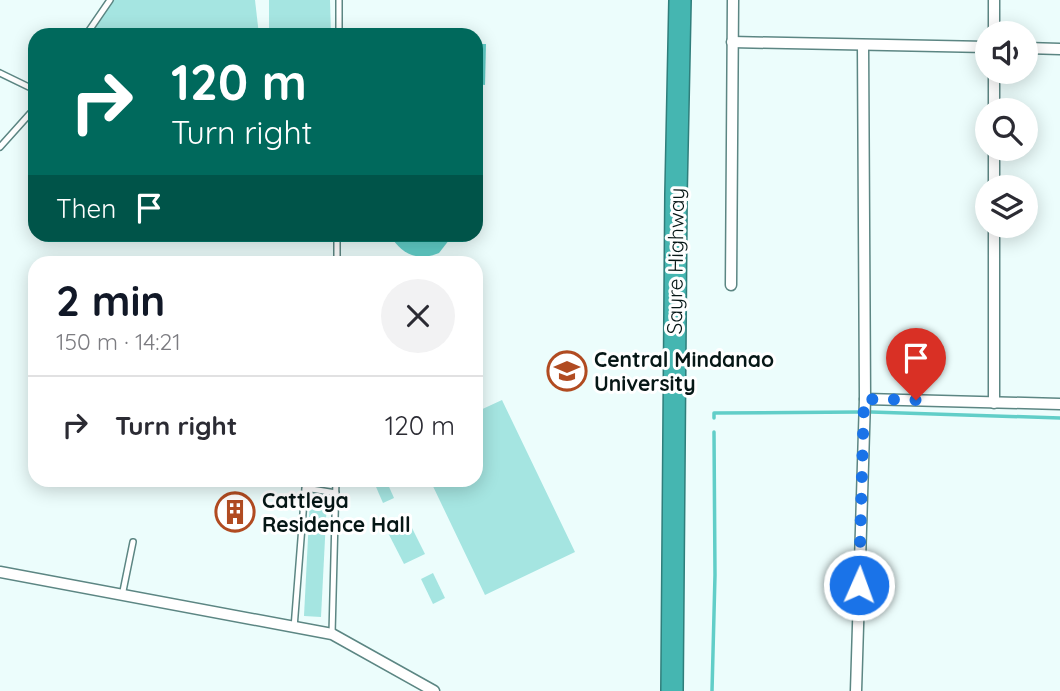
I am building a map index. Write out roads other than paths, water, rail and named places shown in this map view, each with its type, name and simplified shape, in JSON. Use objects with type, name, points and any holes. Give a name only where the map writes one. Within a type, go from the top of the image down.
[{"type":"highway","name":"Sayre Highway","points":[[672,691],[680,0]]},
{"type":"street","points":[[731,285],[733,0]]},
{"type":"street","points":[[994,0],[994,21]]},
{"type":"street","points":[[732,42],[975,47]]},
{"type":"street","points":[[856,691],[864,399],[863,45]]},
{"type":"street","points":[[1038,48],[1060,49]]},
{"type":"street","points":[[994,238],[994,402]]},
{"type":"street","points":[[864,399],[1060,404]]},
{"type":"street","points":[[0,572],[332,634],[434,691]]},
{"type":"lane","points":[[91,28],[110,0]]},
{"type":"lane","points":[[339,0],[339,28]]},
{"type":"lane","points":[[0,73],[28,87]]},
{"type":"lane","points":[[0,146],[28,116]]},
{"type":"lane","points":[[332,634],[336,487]]},
{"type":"lane","points":[[294,628],[305,488],[336,493]]},
{"type":"lane","points":[[122,596],[133,542]]},
{"type":"waterway","points":[[714,418],[714,413],[860,412]]},
{"type":"waterway","points":[[871,412],[1060,418]]},
{"type":"waterway","points":[[712,691],[715,575],[714,432]]},
{"type":"place","name":"Central Mindanao University","points":[[567,371]]},
{"type":"place","name":"Cattleya Residence Hall","points":[[235,512]]}]
